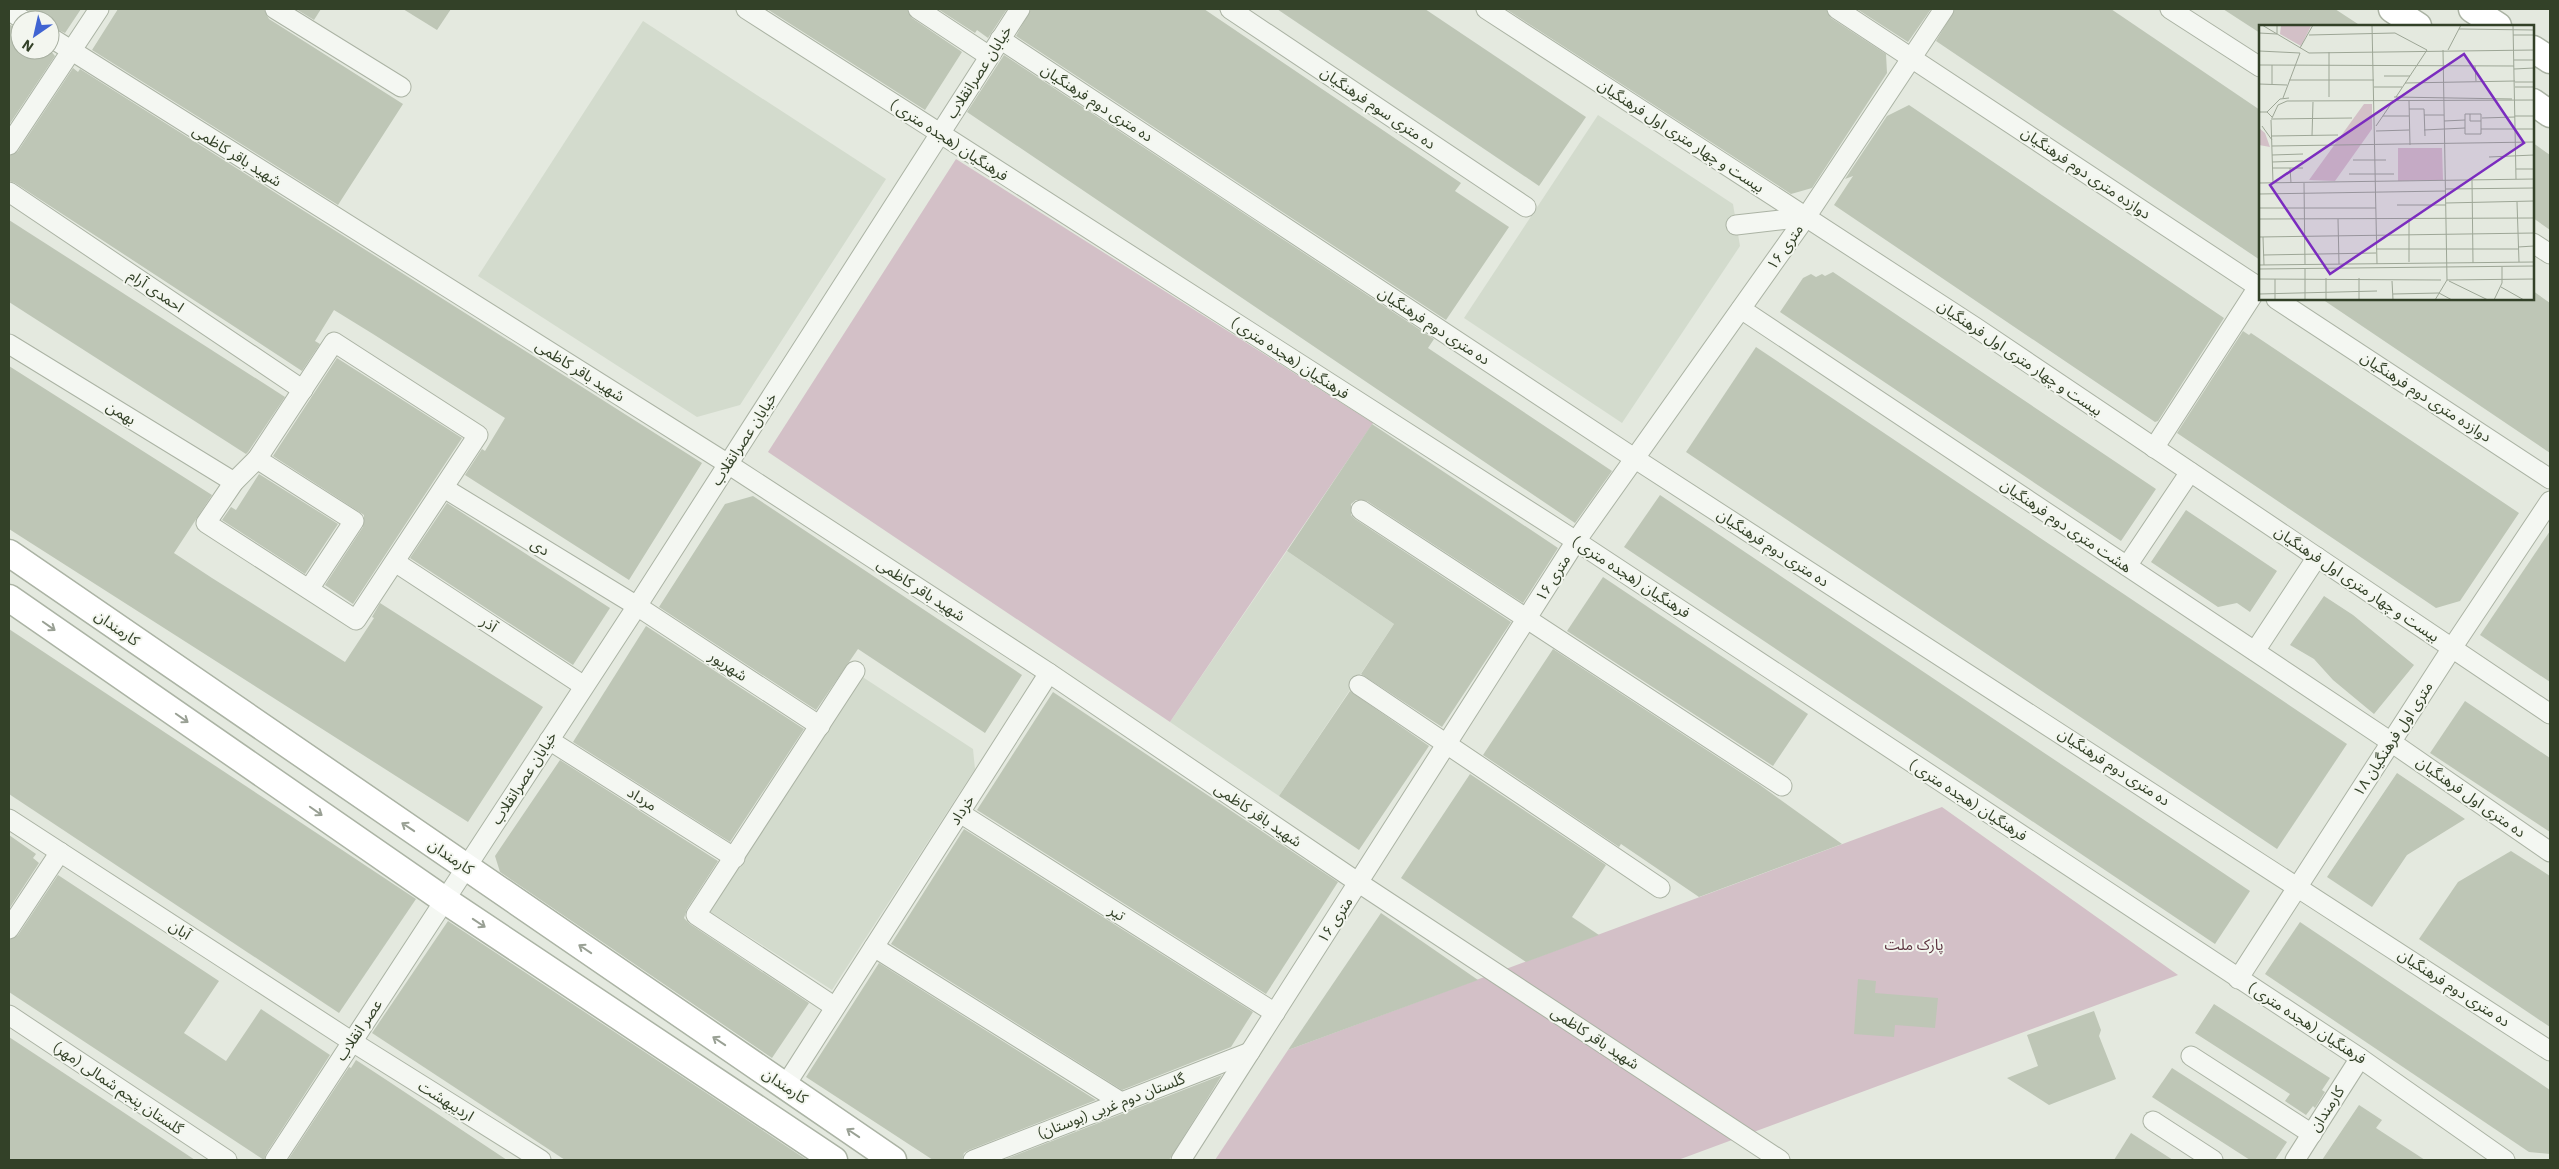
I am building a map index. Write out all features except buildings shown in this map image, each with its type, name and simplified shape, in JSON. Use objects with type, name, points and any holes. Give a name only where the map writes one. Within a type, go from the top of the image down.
[{"type":"main road","points":[[2392,9],[2416,25]]},
{"type":"main road","points":[[2472,9],[2496,25]]},
{"type":"main road","points":[[2534,50],[2550,60]]},
{"type":"main road","points":[[2534,103],[2550,114]]},
{"type":"main road","name":"کارمندان","points":[[9,553],[893,1160]]},
{"type":"main road","points":[[9,598],[446,901],[834,1160]]},
{"type":"street","points":[[9,145],[99,9]]},
{"type":"street","points":[[275,9],[401,87]]},
{"type":"street","name":"فرهنگیان (هجده متری )","points":[[746,9],[1576,541],[2360,1058],[2505,1160]]},
{"type":"street","points":[[918,9],[989,56]]},
{"type":"street","name":"خیابان عصرانقلاب","points":[[446,901],[466,867],[728,464],[1020,9]]},
{"type":"street","name":"ده متری سوم فرهنگیان","points":[[1230,9],[1526,207]]},
{"type":"street","name":"بیست و چهار متری اول فرهنگیان","points":[[1486,9],[1508,15],[1806,217],[2318,557],[2550,714]]},
{"type":"street","name":"دوازده متری دوم فرهنگیان","points":[[1837,9],[2259,285]]},
{"type":"street","name":"۱۶ متری","points":[[1181,1160],[1576,541],[1806,217],[1944,9]]},
{"type":"street","points":[[2170,9],[2259,66]]},
{"type":"street","name":"ده متری دوم فرهنگیان","points":[[1000,39],[1634,458],[2550,1051]]},
{"type":"street","name":"شهید باقر کاظمی","points":[[60,44],[728,464],[1049,673],[1359,883],[1780,1160]]},
{"type":"street","name":"احمدی آرام","points":[[9,192],[303,390]]},
{"type":"street","points":[[1736,225],[1806,217]]},
{"type":"street","points":[[2534,244],[2550,254]]},
{"type":"street","points":[[2154,448],[2259,288]]},
{"type":"street","name":"دوازده متری دوم فرهنگیان","points":[[2278,300],[2550,479]]},
{"type":"street","name":"هشت متری دوم فرهنگیان","points":[[1741,309],[2391,742]]},
{"type":"street","points":[[334,342],[478,435],[356,620],[206,522],[234,482],[257,459],[334,342]]},
{"type":"street","name":"بهمن","points":[[9,344],[234,482]]},
{"type":"street","points":[[257,459],[354,521],[309,589]]},
{"type":"street","points":[[2127,566],[2190,472]]},
{"type":"street","name":"دی","points":[[444,488],[636,606]]},
{"type":"street","name":"۱۸ متری اول فرهنگیان","points":[[2238,979],[2452,648],[2550,501]]},
{"type":"street","points":[[1361,510],[1526,620],[1782,786]]},
{"type":"street","points":[[2255,651],[2318,557]]},
{"type":"street","name":"آذر","points":[[395,562],[584,686]]},
{"type":"street","name":"شهریور","points":[[636,606],[820,726]]},
{"type":"street","points":[[835,1008],[696,916],[855,671]]},
{"type":"street","name":"خرداد","points":[[785,1086],[1049,673]]},
{"type":"street","points":[[1359,685],[1660,888]]},
{"type":"street","name":"مرداد","points":[[549,740],[735,858]]},
{"type":"street","name":"ده متری اول فرهنگیان","points":[[2391,742],[2550,852]]},
{"type":"street","name":"تیر","points":[[960,813],[1275,1013]]},
{"type":"street","name":"آبان","points":[[9,819],[351,1041]]},
{"type":"street","points":[[9,929],[60,852]]},
{"type":"street","name":"عصر انقلاب","points":[[275,1160],[351,1041],[446,901]]},
{"type":"street","points":[[874,947],[1121,1102]]},
{"type":"street","name":"گلستان پنجم شمالی (مهر)","points":[[9,1015],[227,1160]]},
{"type":"street","name":"اردیبهشت","points":[[351,1041],[541,1160]]},
{"type":"street","name":"گلستان دوم غربی (بوستان)","points":[[973,1160],[1250,1052]]},
{"type":"street","points":[[2191,1056],[2312,1134]]},
{"type":"street","name":"کارمندان","points":[[2295,1160],[2360,1058]]},
{"type":"street","points":[[2153,1121],[2213,1160]]},
{"type":"shaded area","points":[[643,21],[886,179],[740,405],[697,417],[478,276]]},
{"type":"shaded area","points":[[1598,115],[1733,204],[1740,246],[1622,423],[1464,318]]},
{"type":"shaded area","points":[[1287,551],[1394,624],[1279,796],[1170,722]]},
{"type":"shaded area","points":[[861,676],[973,749],[975,769],[832,990],[709,911]]},
{"type":"green space","points":[[956,159],[1373,423],[1170,722],[768,452]]},
{"type":"green space","name":"پارک ملت","points":[[1942,807],[2178,975],[1678,1160],[1215,1160],[1288,1050]]}]
